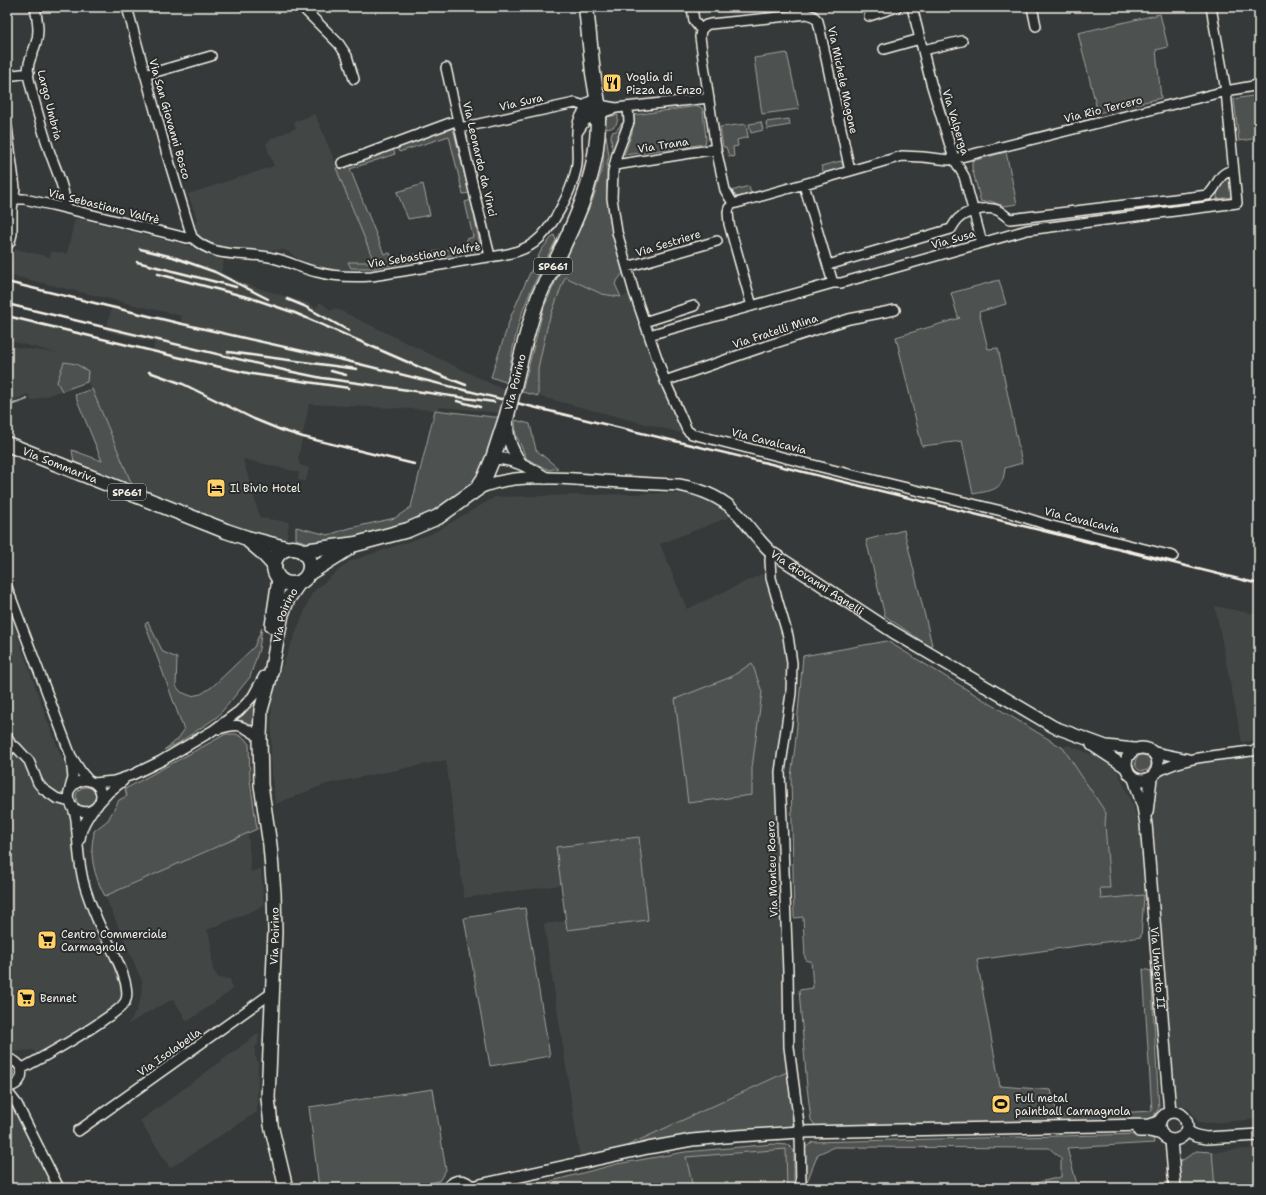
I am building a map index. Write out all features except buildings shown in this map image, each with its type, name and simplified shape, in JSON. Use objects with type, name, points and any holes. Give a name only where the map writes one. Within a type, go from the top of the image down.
[{"type":"main road","name":"Via Poirino","points":[[285,548],[295,547],[304,551],[356,544],[408,530],[438,517],[477,489],[485,477],[507,415],[526,338],[539,296],[572,228],[586,195],[594,163],[595,109],[588,11]]},
{"type":"main road","name":"Via Sommariva","points":[[7,444],[247,538],[285,548]]},
{"type":"main road","name":"Via Sommariva","points":[[247,538],[274,565]]},
{"type":"main road","name":"Via Poirino","points":[[274,565],[274,570],[279,579],[289,584],[304,578],[356,544]]},
{"type":"main road","points":[[274,565],[277,555],[285,548]]},
{"type":"main road","points":[[304,551],[310,562],[310,568],[304,578]]},
{"type":"main road","name":"Via Poirino","points":[[289,1188],[285,1182],[271,1125],[268,1098],[275,932],[274,893],[270,845],[261,784],[260,738],[261,710],[270,678],[282,614],[288,599],[304,578]]},
{"type":"main road","name":"Via Poirino","points":[[264,697],[264,676],[279,579]]},
{"type":"street","name":"Largo Umbria","points":[[35,7],[38,31],[36,44],[28,66],[28,73],[48,148],[64,193],[65,208]]},
{"type":"street","name":"Via San Giovanni Bosco","points":[[128,7],[145,75],[192,236]]},
{"type":"street","points":[[302,7],[339,44],[347,56],[354,79]]},
{"type":"street","points":[[692,7],[694,21],[701,30],[700,37],[710,98],[716,149],[725,190],[730,203],[728,212],[729,224],[752,306]]},
{"type":"street","points":[[869,16],[897,7]]},
{"type":"street","name":"Via Valperga","points":[[912,7],[954,159],[964,176],[982,243]]},
{"type":"street","points":[[1032,7],[1036,26]]},
{"type":"street","name":"Via Susa","points":[[649,335],[833,282],[841,283],[1027,230],[1237,203],[1226,91],[1211,7]]},
{"type":"street","name":"Via Michele Magone","points":[[701,30],[710,24],[807,14],[813,16],[818,21],[850,171]]},
{"type":"street","points":[[884,49],[920,39]]},
{"type":"street","points":[[923,50],[962,41]]},
{"type":"street","points":[[145,75],[210,56]]},
{"type":"street","name":"Via Leonardo da Vinci","points":[[446,68],[490,256]]},
{"type":"street","points":[[7,76],[28,73]]},
{"type":"street","name":"Via Rio Tercero","points":[[954,159],[1226,91],[1259,85]]},
{"type":"street","points":[[595,109],[710,98]]},
{"type":"street","name":"Via Sura","points":[[342,163],[459,124],[575,103],[595,109]]},
{"type":"street","name":"Via Cavalcavia","points":[[628,107],[628,122],[615,165],[612,198],[617,232],[644,322],[665,381],[687,430],[692,434],[841,472],[1010,512],[1048,525],[1173,556]]},
{"type":"street","name":"Via Sebastiano Valfrè","points":[[10,202],[24,199],[187,238],[192,236],[199,244],[222,253],[273,258],[318,273],[358,277],[372,276],[490,256],[521,249],[533,243],[550,226],[563,204],[574,177],[577,161],[577,133],[585,120],[595,109]]},
{"type":"street","points":[[7,127],[11,189],[10,202],[12,210],[12,234],[10,242],[7,245]]},
{"type":"street","name":"Via Trana","points":[[615,165],[716,149]]},
{"type":"street","points":[[730,203],[902,156],[948,160],[954,159]]},
{"type":"street","name":"Via Susa","points":[[828,265],[951,229],[962,216],[974,211],[986,209],[997,210],[1010,219],[1208,195],[1220,177],[1227,171],[1233,170]]},
{"type":"street","points":[[804,184],[833,282]]},
{"type":"street","name":"Via Sestriere","points":[[627,268],[717,241]]},
{"type":"street","points":[[644,322],[694,306]]},
{"type":"street","name":"Via Fratelli Mina","points":[[665,381],[849,319],[895,310]]},
{"type":"street","points":[[507,415],[508,437],[510,444],[520,462]]},
{"type":"street","points":[[510,480],[496,475],[492,471],[492,460],[507,458],[520,462],[546,478]]},
{"type":"street","name":"Via Giovanni Agnelli","points":[[477,489],[488,484],[510,480],[546,478],[679,485],[695,488],[716,497],[738,514],[759,542],[771,552],[893,632],[1054,727],[1106,746],[1134,749]]},
{"type":"street","name":"Via Monteu Roero","points":[[771,552],[771,578],[788,636],[792,663],[791,693],[780,772],[788,972],[789,1047],[800,1136],[801,1188]]},
{"type":"street","points":[[7,588],[71,756],[82,773],[100,790],[101,794],[99,803]]},
{"type":"street","points":[[49,793],[70,790],[72,786],[80,781],[114,781],[132,775],[161,761],[212,731],[239,711],[253,696],[264,676]]},
{"type":"street","points":[[212,731],[230,725],[237,725],[243,726],[260,738]]},
{"type":"street","points":[[7,736],[10,742],[8,752]]},
{"type":"street","name":"Via Giovanni Agnelli","points":[[1082,738],[1127,768]]},
{"type":"street","points":[[8,752],[16,747],[29,761],[38,783],[43,789],[56,798],[71,804],[82,812],[92,811]]},
{"type":"street","points":[[1189,759],[1154,752],[1147,748],[1138,748],[1134,749],[1128,755],[1126,763],[1128,772],[1134,778],[1142,780],[1154,775],[1164,768],[1189,759],[1259,750]]},
{"type":"street","points":[[1154,752],[1159,763],[1154,775]]},
{"type":"street","points":[[21,1069],[74,1041],[119,1009],[125,1002],[127,994],[122,974],[96,916],[82,876],[76,815],[71,804],[70,790],[73,778],[71,756]]},
{"type":"street","points":[[79,854],[81,831],[85,821],[112,789],[132,775]]},
{"type":"street","name":"Via Umberto II","points":[[1146,824],[1154,775]]},
{"type":"street","name":"Via Umberto II","points":[[1134,778],[1143,807],[1146,824],[1170,1112]]},
{"type":"street","name":"Via Isolabella","points":[[78,1131],[273,992]]},
{"type":"street","points":[[7,1060],[16,1062],[21,1069],[21,1078],[18,1082],[15,1085],[7,1087]]},
{"type":"street","points":[[16,1104],[18,1082]]},
{"type":"street","points":[[7,1091],[16,1104],[59,1188]]},
{"type":"street","points":[[448,1188],[452,1183],[461,1181],[472,1187],[587,1161],[685,1142],[736,1136],[1149,1131],[1167,1137],[1178,1139],[1183,1136],[1187,1125],[1186,1119],[1182,1114],[1176,1112],[1170,1112],[1162,1118],[1160,1122],[1160,1129],[1167,1137],[1174,1188]]},
{"type":"street","points":[[499,1188],[582,1168],[646,1155],[725,1144],[800,1136],[1149,1125],[1160,1122]]},
{"type":"street","points":[[1186,1131],[1196,1136],[1206,1138],[1259,1135]]},
{"type":"shaded area","points":[[1160,14],[1168,47],[1156,50],[1161,98],[1098,113],[1078,33]]},
{"type":"shaded area","points":[[787,53],[799,109],[762,114],[754,58]]},
{"type":"shaded area","points":[[1258,95],[1259,138],[1239,141],[1234,99]]},
{"type":"shaded area","points":[[698,106],[702,108],[703,111],[706,139],[705,144],[624,155],[632,133],[634,115]]},
{"type":"shaded area","points":[[315,114],[335,162],[340,161],[380,269],[349,272],[310,266],[285,250],[223,251],[211,247],[198,236],[195,225],[197,219],[188,194],[274,166],[266,144],[271,139],[296,128],[294,122]]},
{"type":"shaded area","points":[[618,115],[616,125],[612,128],[601,129],[602,119]]},
{"type":"shaded area","points":[[789,119],[790,125],[767,129],[766,122]]},
{"type":"shaded area","points":[[761,122],[763,130],[751,133],[749,124]]},
{"type":"shaded area","points":[[622,123],[620,135],[613,152],[612,132],[616,131]]},
{"type":"shaded area","points":[[746,124],[748,137],[737,140],[738,146],[733,147],[734,157],[729,156],[726,147],[723,147],[720,127]]},
{"type":"shaded area","points":[[453,128],[469,193],[463,194],[449,136],[399,152],[397,147]]},
{"type":"shaded area","points":[[606,135],[609,156],[607,164],[607,189],[610,222],[623,273],[615,284],[621,297],[602,294],[565,277],[548,323],[538,368],[538,396],[522,392],[544,307],[593,199],[603,166],[604,136]]},
{"type":"shaded area","points":[[393,149],[395,154],[350,169],[384,254],[390,253],[392,258],[426,253],[427,259],[375,268],[351,268],[348,262],[370,262],[373,259],[336,168]]},
{"type":"shaded area","points":[[1006,152],[1017,204],[1004,206],[990,201],[981,202],[972,168],[972,161]]},
{"type":"shaded area","points":[[841,161],[844,168],[824,174],[821,166]]},
{"type":"shaded area","points":[[1230,177],[1232,197],[1217,199],[1220,186]]},
{"type":"shaded area","points":[[423,184],[430,215],[408,219],[397,192]]},
{"type":"shaded area","points":[[749,186],[751,194],[739,197],[733,195],[731,191]]},
{"type":"shaded area","points":[[471,200],[481,250],[434,258],[433,252],[467,246],[467,239],[473,237],[465,202]]},
{"type":"shaded area","points":[[75,218],[187,245],[224,261],[221,272],[245,284],[308,303],[316,308],[320,302],[331,311],[335,308],[506,391],[501,413],[441,407],[435,410],[309,404],[298,459],[300,465],[309,468],[306,481],[298,480],[299,472],[243,459],[260,518],[289,522],[286,543],[249,534],[133,487],[92,389],[87,382],[31,401],[28,394],[7,403],[7,346],[57,353],[7,340],[7,314],[153,350],[155,343],[106,331],[112,305],[181,322],[182,316],[9,275],[15,249],[50,257],[51,251],[67,254]]},
{"type":"shaded area","points":[[554,235],[556,240],[532,289],[520,319],[512,351],[508,383],[491,377],[511,316],[528,277],[542,249]]},
{"type":"shaded area","points":[[560,275],[621,297],[629,294],[681,433],[522,392],[544,307]]},
{"type":"shaded area","points":[[999,280],[1006,304],[979,312],[988,349],[998,348],[1022,463],[1005,468],[1002,481],[996,488],[973,494],[962,441],[922,446],[896,337],[960,318],[958,317],[951,293]]},
{"type":"shaded area","points":[[64,362],[76,364],[88,371],[87,382],[62,391],[57,382]]},
{"type":"shaded area","points":[[92,389],[133,487],[74,462],[72,450],[102,461],[75,395]]},
{"type":"shaded area","points":[[435,410],[502,417],[477,481],[438,515],[357,539],[309,543],[296,539],[296,527],[328,535],[350,528],[395,518],[411,507]]},
{"type":"shaded area","points":[[515,420],[530,424],[536,450],[558,468],[549,470],[527,459],[516,435]]},
{"type":"shaded area","points":[[675,493],[694,495],[712,500],[732,516],[660,544],[687,609],[762,574],[773,597],[785,636],[788,681],[777,773],[789,1071],[621,1149],[602,1154],[580,1157],[544,924],[566,921],[561,885],[464,898],[446,760],[326,784],[275,804],[271,762],[272,691],[312,593],[348,562],[431,534],[495,497]]},
{"type":"shaded area","points":[[904,530],[933,649],[885,616],[866,540]]},
{"type":"shaded area","points":[[7,606],[46,717],[69,776],[63,786],[63,805],[72,822],[81,895],[116,974],[122,995],[112,1010],[59,1046],[38,1056],[33,1050],[7,1053]]},
{"type":"shaded area","points":[[1215,606],[1259,615],[1259,740],[1242,742]]},
{"type":"shaded area","points":[[148,622],[163,652],[177,658],[176,686],[181,692],[191,696],[201,694],[212,687],[254,647],[262,628],[259,649],[250,677],[230,702],[217,717],[177,744],[164,750],[178,739],[184,730],[145,624]]},
{"type":"shaded area","points":[[887,641],[1063,748],[1106,813],[1105,825],[1110,888],[1100,888],[1101,899],[1144,895],[1141,937],[977,960],[1000,1086],[1051,1090],[1058,1116],[1152,1111],[1143,969],[1151,971],[1159,1108],[1152,1119],[1144,1121],[1060,1124],[1059,1119],[1057,1119],[1058,1123],[818,1129],[811,1120],[799,990],[813,988],[811,961],[807,961],[805,958],[803,917],[794,918],[791,776],[803,656]]},
{"type":"shaded area","points":[[752,663],[762,692],[752,768],[752,795],[688,803],[675,699],[731,677]]},
{"type":"shaded area","points":[[257,694],[254,727],[243,721],[238,721],[237,718],[247,709]]},
{"type":"shaded area","points":[[226,734],[236,734],[244,738],[249,744],[250,780],[257,829],[105,896],[99,885],[94,866],[92,847],[94,831],[108,820],[119,800],[127,796],[125,789]]},
{"type":"shaded area","points":[[1068,745],[1098,757],[1118,772],[1133,805],[1141,834],[1144,895],[1101,899],[1100,888],[1110,888],[1105,825],[1106,813],[1063,748]]},
{"type":"shaded area","points":[[1143,755],[1149,757],[1151,763],[1149,769],[1143,771],[1137,769],[1135,763],[1137,757]]},
{"type":"shaded area","points":[[1259,755],[1259,1119],[1210,1123],[1198,1122],[1189,1108],[1176,1104],[1152,808],[1156,784],[1167,770],[1185,764]]},
{"type":"shaded area","points":[[86,787],[93,790],[96,797],[93,804],[86,807],[79,804],[76,797],[79,790]]},
{"type":"shaded area","points":[[248,833],[251,872],[261,868],[264,906],[207,930],[210,938],[213,970],[219,978],[230,979],[232,990],[187,1022],[174,999],[155,1008],[127,1025],[136,1012],[141,997],[142,981],[105,896]]},
{"type":"shaded area","points":[[639,837],[648,920],[567,930],[556,847]]},
{"type":"shaded area","points":[[525,908],[550,1056],[490,1066],[464,918]]},
{"type":"shaded area","points":[[259,1033],[258,1044],[255,1047],[255,1056],[258,1063],[257,1112],[170,1168],[140,1121]]},
{"type":"shaded area","points":[[7,1067],[11,1067],[14,1072],[13,1077],[7,1080]]},
{"type":"shaded area","points":[[789,1071],[793,1128],[620,1149]]},
{"type":"shaded area","points":[[433,1089],[446,1170],[439,1181],[405,1188],[319,1188],[309,1107]]},
{"type":"shaded area","points":[[8,1097],[51,1188],[7,1188]]},
{"type":"shaded area","points":[[1144,1134],[1153,1137],[1154,1143],[1067,1148],[1078,1188],[1014,1188],[1061,1177],[1061,1158],[1049,1148],[834,1147],[818,1154],[806,1184],[804,1149],[812,1142]]},
{"type":"shaded area","points":[[773,1144],[788,1145],[794,1151],[794,1188],[787,1188],[786,1149],[686,1157],[693,1188],[525,1188],[617,1164],[685,1152]]},
{"type":"shaded area","points":[[1259,1148],[1259,1188],[1179,1188],[1196,1151],[1212,1152]]},
{"type":"shaded area","points":[[786,1149],[787,1188],[693,1188],[686,1157]]},
{"type":"shaded area","points":[[1196,1151],[1212,1152],[1215,1188],[1179,1188],[1177,1164]]},
{"type":"waterway","points":[[7,406],[27,399]]},
{"type":"railway","points":[[140,249],[173,257],[215,272],[268,299]]},
{"type":"railway","points":[[137,262],[236,287]]},
{"type":"railway","points":[[158,274],[251,298],[295,313],[419,367],[466,385]]},
{"type":"railway","points":[[7,282],[178,323],[347,361],[1259,584]]},
{"type":"railway","points":[[287,299],[304,306],[349,331]]},
{"type":"railway","points":[[7,304],[322,378],[494,402]]},
{"type":"railway","points":[[7,316],[252,374],[349,388]]},
{"type":"railway","points":[[228,352],[357,369]]},
{"type":"railway","points":[[331,371],[346,375]]},
{"type":"railway","points":[[149,372],[183,384],[254,419],[281,430],[303,437],[414,464]]},
{"type":"railway","points":[[457,401],[480,407]]},
{"type":"place","name":"Voglia di Pizza da Enzo","points":[[612,83]]},
{"type":"place","name":"Il Bivio Hotel","points":[[216,488]]},
{"type":"place","name":"Centro Commerciale Carmagnola","points":[[47,940]]},
{"type":"place","name":"Bennet","points":[[26,998]]},
{"type":"place","name":"Full metal paintball Carmagnola","points":[[1001,1104]]}]
